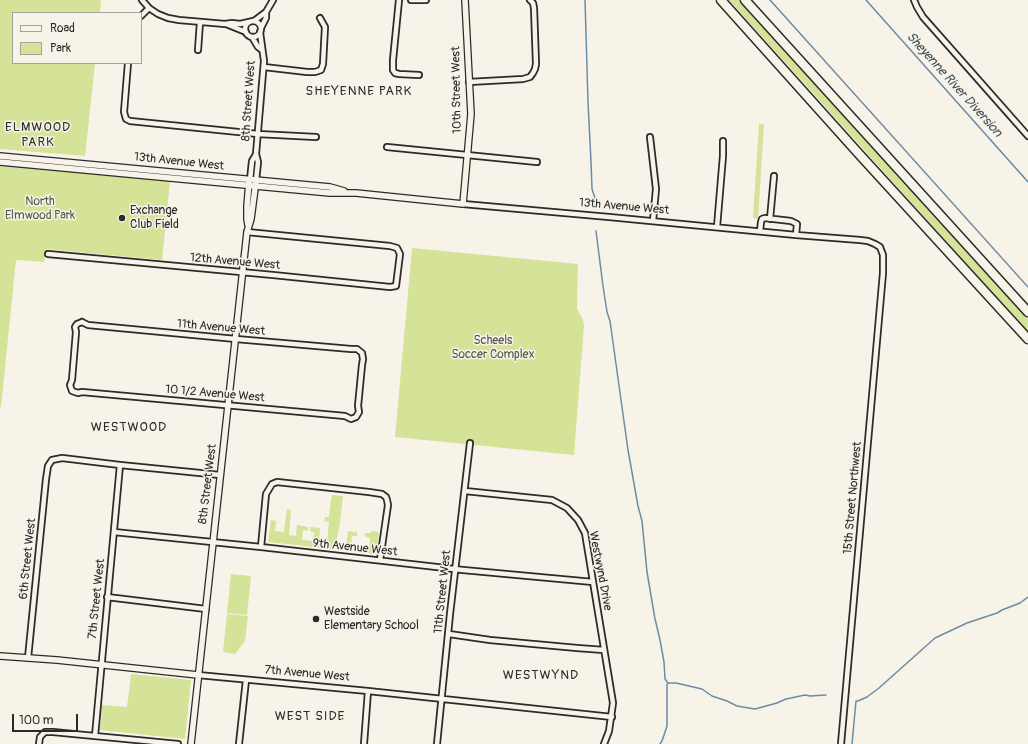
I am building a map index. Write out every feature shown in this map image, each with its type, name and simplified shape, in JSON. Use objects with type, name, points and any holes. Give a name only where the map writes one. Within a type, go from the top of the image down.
[{"type":"highway","points":[[720,0],[1028,339]]},
{"type":"highway","points":[[745,0],[1028,312]]},
{"type":"street","points":[[142,0],[149,8],[168,18],[225,24],[240,24],[252,21],[259,23],[261,30]]},
{"type":"street","points":[[246,32],[245,28],[252,21],[266,12],[273,0]]},
{"type":"street","points":[[398,0],[393,60],[394,70],[395,73],[399,74],[419,75]]},
{"type":"street","points":[[411,0],[426,0]]},
{"type":"street","name":"10th Street West","points":[[463,204],[470,123],[465,0]]},
{"type":"street","points":[[469,82],[523,79],[530,77],[536,69],[534,8],[533,3],[530,0]]},
{"type":"street","points":[[914,0],[923,17],[1028,136]]},
{"type":"street","points":[[142,15],[149,8]]},
{"type":"street","points":[[225,24],[246,32],[252,37],[257,36],[266,18],[266,12]]},
{"type":"street","points":[[264,67],[307,72],[321,70],[323,64],[326,27],[320,18]]},
{"type":"street","points":[[198,50],[200,22]]},
{"type":"street","name":"8th Street West","points":[[191,744],[248,229],[247,219],[258,162],[256,154],[264,67],[261,30]]},
{"type":"street","name":"8th Street West","points":[[252,37],[258,47],[262,50]]},
{"type":"street","points":[[128,64],[124,112],[126,119],[134,122],[258,134],[316,137]]},
{"type":"street","points":[[650,138],[656,189],[653,221]]},
{"type":"street","points":[[717,227],[723,156],[722,141]]},
{"type":"street","points":[[387,147],[537,162]]},
{"type":"street","name":"13th Avenue West","points":[[0,156],[253,183],[330,193],[356,193],[868,241],[880,247],[884,255]]},
{"type":"street","name":"13th Avenue West","points":[[0,162],[253,183]]},
{"type":"street","points":[[770,219],[774,176]]},
{"type":"street","points":[[760,231],[761,222],[765,218],[795,222],[797,224],[796,235]]},
{"type":"street","name":"12th Avenue West","points":[[48,254],[390,287],[396,286],[400,254],[397,248],[248,229]]},
{"type":"street","name":"15th Street Northwest","points":[[841,744],[884,255]]},
{"type":"street","name":"11th Avenue West","points":[[72,391],[70,386],[72,380],[76,332],[75,327],[82,322],[88,325],[351,350],[357,349],[362,353],[363,359],[358,406],[359,412],[356,417]]},
{"type":"street","name":"10 1/2 Avenue West","points":[[72,391],[78,393],[82,392],[345,416],[352,419],[356,417]]},
{"type":"street","name":"11th Street West","points":[[437,744],[470,442]]},
{"type":"street","name":"6th Street West","points":[[28,658],[48,466],[52,460],[62,458],[120,465]]},
{"type":"street","points":[[120,465],[220,475]]},
{"type":"street","name":"7th Street West","points":[[94,736],[120,465]]},
{"type":"street","points":[[261,547],[266,494],[272,484],[277,482],[369,492],[382,494],[388,500],[380,560]]},
{"type":"street","name":"Westwynd Drive","points":[[465,491],[552,500],[567,508],[578,520],[585,533],[613,703],[609,731],[604,744]]},
{"type":"street","name":"9th Avenue West","points":[[114,532],[456,569],[593,582]]},
{"type":"street","points":[[107,597],[206,609]]},
{"type":"street","points":[[449,634],[514,642],[604,650]]},
{"type":"street","name":"7th Avenue West","points":[[0,656],[368,691],[612,717]]},
{"type":"street","points":[[239,744],[246,680]]},
{"type":"street","points":[[364,744],[368,691]]},
{"type":"street","points":[[39,744],[40,737],[45,732],[178,744]]},
{"type":"green space","points":[[0,0],[101,0],[100,12],[12,12],[12,64],[95,64],[85,156],[0,149]]},
{"type":"green space","points":[[729,0],[740,0],[950,232],[1028,319],[1028,332]]},
{"type":"green space","points":[[759,124],[764,124],[758,219],[753,218]]},
{"type":"green space","name":"North Elmwood Park","points":[[0,164],[170,181],[162,260],[46,249],[44,262],[16,260],[1,407],[0,407]]},
{"type":"green space","name":"Scheels Soccer Complex","points":[[412,248],[578,264],[577,308],[583,320],[584,326],[574,455],[395,437]]},
{"type":"green space","points":[[332,495],[343,496],[336,544],[333,544],[333,549],[327,549],[329,544],[327,543],[329,522],[324,521],[325,517],[329,517]]},
{"type":"green space","points":[[287,509],[291,510],[289,535],[296,536],[297,525],[308,527],[308,531],[303,530],[302,540],[313,541],[314,532],[310,531],[310,527],[320,528],[319,542],[322,543],[323,548],[268,542],[271,520],[276,521],[275,531],[284,532]]},
{"type":"green space","points":[[348,531],[357,532],[357,536],[352,536],[351,546],[356,546],[355,551],[337,550],[346,546]]},
{"type":"green space","points":[[373,531],[379,532],[377,554],[363,553],[363,547],[369,548],[370,538],[365,536],[365,533]]},
{"type":"green space","points":[[231,574],[251,576],[247,615],[227,613]]},
{"type":"green space","points":[[227,614],[248,616],[245,641],[235,654],[223,652]]},
{"type":"green space","points":[[131,674],[191,680],[185,739],[100,730],[102,705],[127,707]]},
{"type":"waterway","points":[[585,0],[592,189],[595,198],[595,207]]},
{"type":"waterway","points":[[770,0],[1028,287]]},
{"type":"waterway","name":"Sheyenne River Diversion","points":[[866,0],[1028,182]]},
{"type":"waterway","points":[[596,231],[628,450],[642,521],[647,572],[664,662],[665,679],[668,683],[667,726],[660,744]]},
{"type":"waterway","points":[[852,744],[856,701],[867,697],[879,688],[935,638],[967,623],[997,613],[1020,603],[1028,597]]},
{"type":"waterway","points":[[668,683],[676,683],[702,689],[712,696],[737,706],[755,709],[786,699],[805,695],[826,695]]},
{"type":"place","name":"Exchange Club Field","points":[[122,218]]},
{"type":"place","name":"Westside Elementary School","points":[[316,619]]},
{"type":"district","name":"SHEYENNE PARK","points":[[359,92]]},
{"type":"district","name":"ELMWOOD PARK","points":[[38,136]]},
{"type":"district","name":"WESTWOOD","points":[[129,428]]},
{"type":"district","name":"WESTWYND","points":[[541,676]]},
{"type":"district","name":"WEST SIDE","points":[[310,717]]}]
